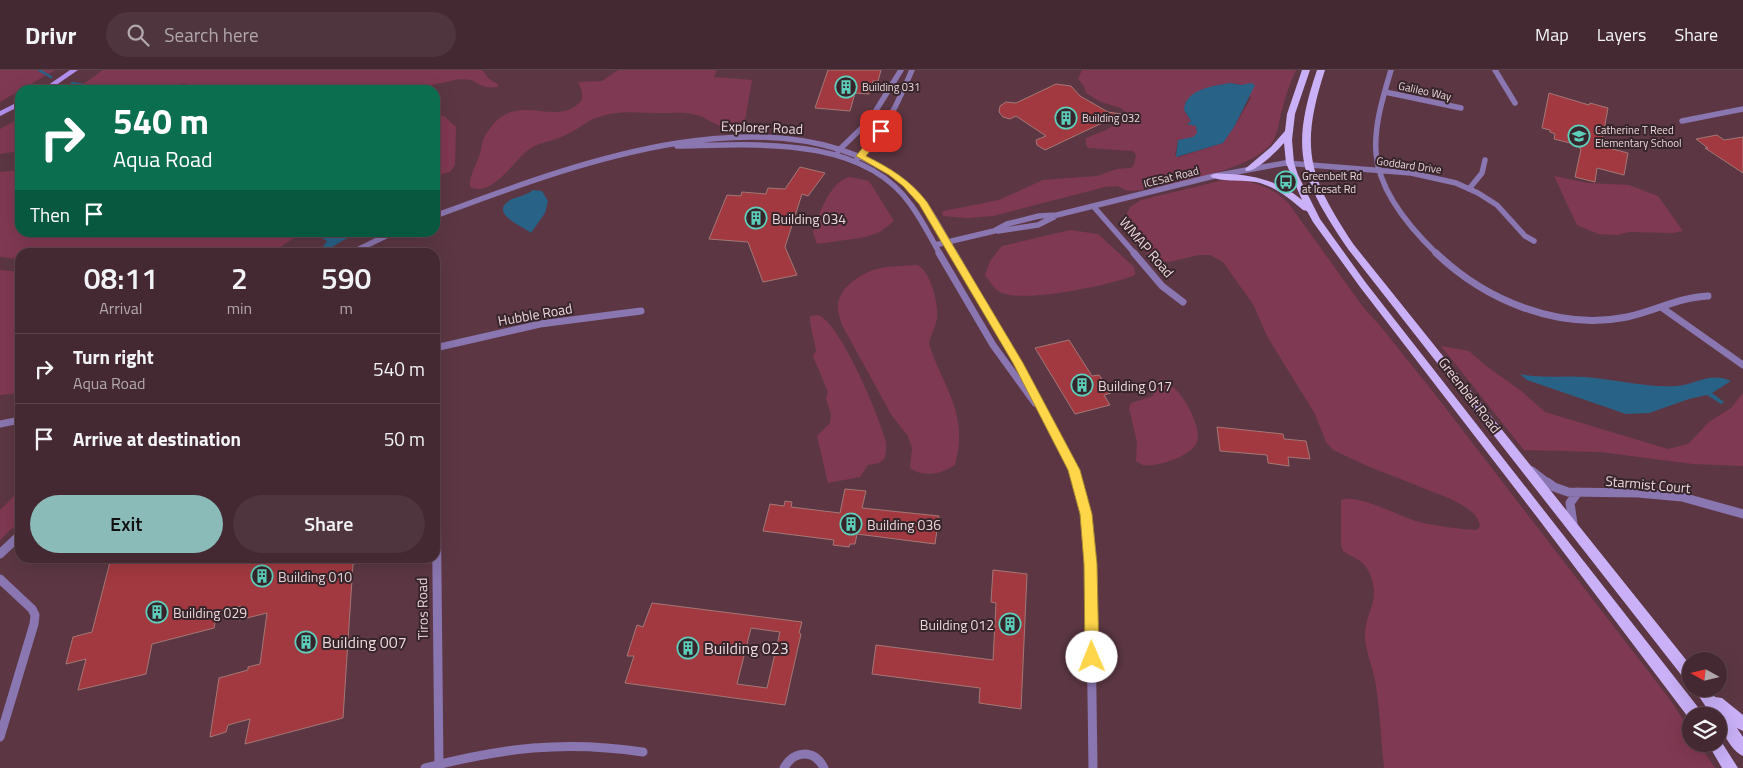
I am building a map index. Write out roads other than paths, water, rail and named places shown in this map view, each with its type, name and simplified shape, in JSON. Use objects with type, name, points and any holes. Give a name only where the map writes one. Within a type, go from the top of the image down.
[{"type":"main road","points":[[52,85],[76,70]]},
{"type":"main road","name":"Greenbelt Road","points":[[1306,70],[1294,102],[1288,133],[1290,163],[1311,212],[1363,285],[1689,707]]},
{"type":"main road","name":"Greenbelt Road","points":[[1321,70],[1306,118],[1304,134],[1309,165],[1320,198],[1351,247],[1682,665]]},
{"type":"main road","points":[[0,114],[15,106]]},
{"type":"main road","points":[[1248,169],[1274,149],[1288,133]]},
{"type":"main road","points":[[1214,176],[1240,177],[1264,181],[1288,192],[1311,212]]},
{"type":"main road","points":[[1568,549],[1589,546]]},
{"type":"main road","points":[[1708,698],[1743,748]]},
{"type":"main road","points":[[1712,698],[1743,724]]},
{"type":"main road","points":[[1720,752],[1731,768]]},
{"type":"street","points":[[833,156],[870,120],[900,70]]},
{"type":"street","points":[[854,162],[881,131],[896,105],[912,70]]},
{"type":"street","points":[[1391,70],[1376,136],[1378,170],[1397,206],[1431,250],[1460,276],[1491,295],[1530,309],[1578,319],[1614,319],[1661,307],[1684,298],[1708,296]]},
{"type":"street","points":[[1495,70],[1515,102]]},
{"type":"street","name":"Galileo Way","points":[[1385,92],[1461,108]]},
{"type":"street","points":[[1682,121],[1743,109]]},
{"type":"street","name":"Explorer Road","points":[[440,214],[556,171],[619,154],[692,140],[767,137],[810,142],[840,149],[861,156],[892,173],[916,193],[948,243],[1018,363],[1074,470],[1086,514],[1090,564],[1093,768]]},
{"type":"street","name":"Explorer Road","points":[[657,146],[767,144],[804,148],[854,162],[883,178],[904,194],[997,352],[1050,423]]},
{"type":"street","points":[[1469,189],[1482,176],[1486,160]]},
{"type":"street","name":"Goddard Drive","points":[[1290,163],[1378,170],[1433,177],[1469,189],[1497,205],[1525,236],[1534,241]]},
{"type":"street","name":"ICESat Road","points":[[935,245],[994,231],[1038,225],[1056,215],[1094,208],[1214,176],[1272,164],[1290,163]]},
{"type":"street","name":"WMAP Road","points":[[1094,208],[1162,286],[1183,302]]},
{"type":"street","points":[[361,248],[384,237]]},
{"type":"street","points":[[1661,307],[1743,365]]},
{"type":"street","name":"Hubble Road","points":[[440,347],[540,324],[641,311]]},
{"type":"street","points":[[0,419],[9,422]]},
{"type":"street","points":[[0,424],[15,421]]},
{"type":"street","name":"Starmist Court","points":[[1524,464],[1554,487],[1568,492],[1638,492],[1682,497],[1743,514]]},
{"type":"street","points":[[1574,526],[1569,507],[1572,498],[1578,492]]},
{"type":"street","points":[[0,554],[15,540]]},
{"type":"street","name":"Tiros Road","points":[[437,563],[439,766]]},
{"type":"street","points":[[0,579],[32,609],[35,615],[34,624],[0,737]]},
{"type":"street","points":[[425,768],[439,766],[475,754],[520,746],[583,744],[612,746],[643,752]]},
{"type":"street","points":[[784,768],[789,759],[794,755],[807,753],[818,758],[824,768]]},
{"type":"water","points":[[1230,83],[1241,85],[1251,83],[1255,85],[1234,127],[1223,143],[1176,157],[1178,140],[1193,137],[1197,133],[1196,126],[1187,124],[1191,121],[1184,110],[1189,97],[1201,90]]},
{"type":"water","points":[[533,190],[542,191],[548,201],[545,213],[531,233],[509,219],[504,214],[503,209],[505,204],[512,199]]},
{"type":"water","points":[[349,237],[331,248],[322,248],[327,241],[322,238]]},
{"type":"water","points":[[1520,374],[1585,377],[1642,385],[1665,386],[1683,385],[1716,377],[1731,381],[1712,393],[1724,402],[1721,404],[1707,395],[1689,399],[1649,413],[1626,414],[1527,380]]},
{"type":"waterway","points":[[39,70],[51,77]]},
{"type":"waterway","points":[[72,83],[83,85]]},
{"type":"place","name":"Building 031","points":[[846,87]]},
{"type":"place","name":"Building 032","points":[[1066,118]]},
{"type":"place","name":"Catherine T Reed Elementary School","points":[[1579,136]]},
{"type":"place","name":"Greenbelt Rd at Icesat Rd","points":[[1286,182]]},
{"type":"place","name":"Building 034","points":[[756,218]]},
{"type":"place","name":"Building 017","points":[[1082,385]]},
{"type":"place","name":"Building 036","points":[[851,524]]},
{"type":"place","name":"Building 010","points":[[262,576]]},
{"type":"place","name":"Building 029","points":[[157,612]]},
{"type":"place","name":"Building 012","points":[[1010,624]]},
{"type":"place","name":"Building 007","points":[[306,642]]},
{"type":"place","name":"Building 023","points":[[688,648]]}]
